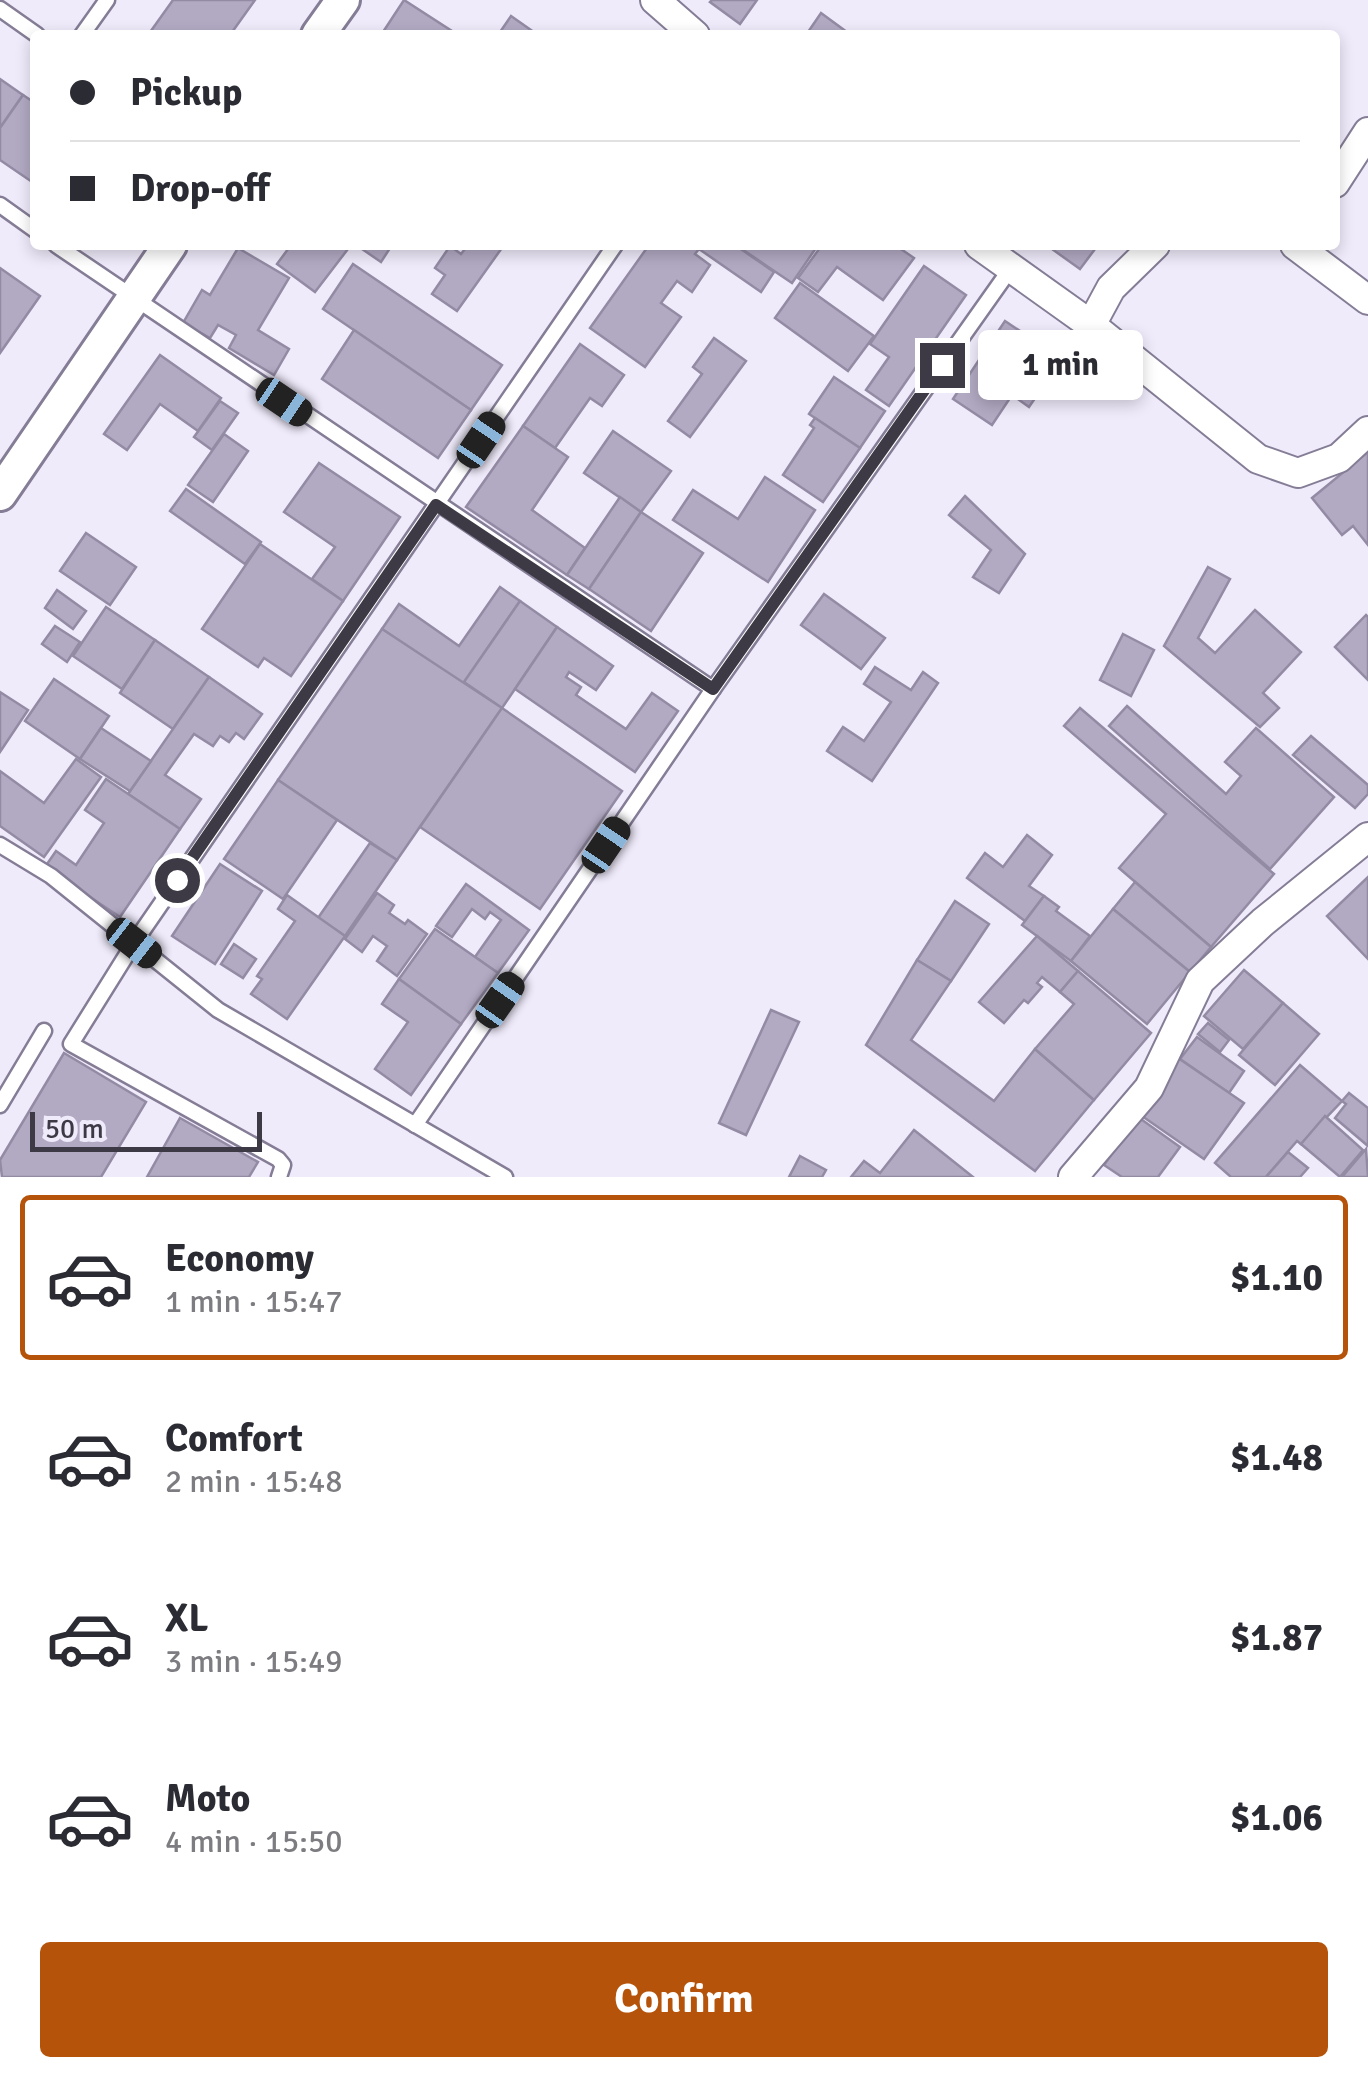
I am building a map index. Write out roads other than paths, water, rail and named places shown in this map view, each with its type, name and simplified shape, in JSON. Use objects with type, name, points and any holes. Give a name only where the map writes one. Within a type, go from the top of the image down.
[{"type":"street","points":[[322,30],[343,0]]},
{"type":"street","points":[[655,0],[689,30]]},
{"type":"street","points":[[1340,174],[1368,132]]},
{"type":"street","points":[[0,494],[166,250]]},
{"type":"street","points":[[986,250],[1092,325],[1258,460],[1298,473],[1340,458],[1368,431]]},
{"type":"street","points":[[1092,325],[1111,288],[1150,250]]},
{"type":"street","points":[[1303,250],[1368,300]]},
{"type":"street","points":[[1073,1177],[1150,1088],[1200,981],[1263,922],[1368,837]]},
{"type":"lane","points":[[86,30],[107,0]]},
{"type":"lane","points":[[0,9],[30,30]]},
{"type":"lane","points":[[0,205],[30,226]]},
{"type":"lane","points":[[63,250],[713,689]]},
{"type":"lane","points":[[279,1177],[283,1166],[278,1159],[71,1044],[134,943],[612,250]]},
{"type":"lane","points":[[415,1125],[713,689],[1011,268]]},
{"type":"lane","points":[[0,845],[51,876],[218,1010],[505,1177]]},
{"type":"lane","points":[[0,1106],[44,1031]]}]
